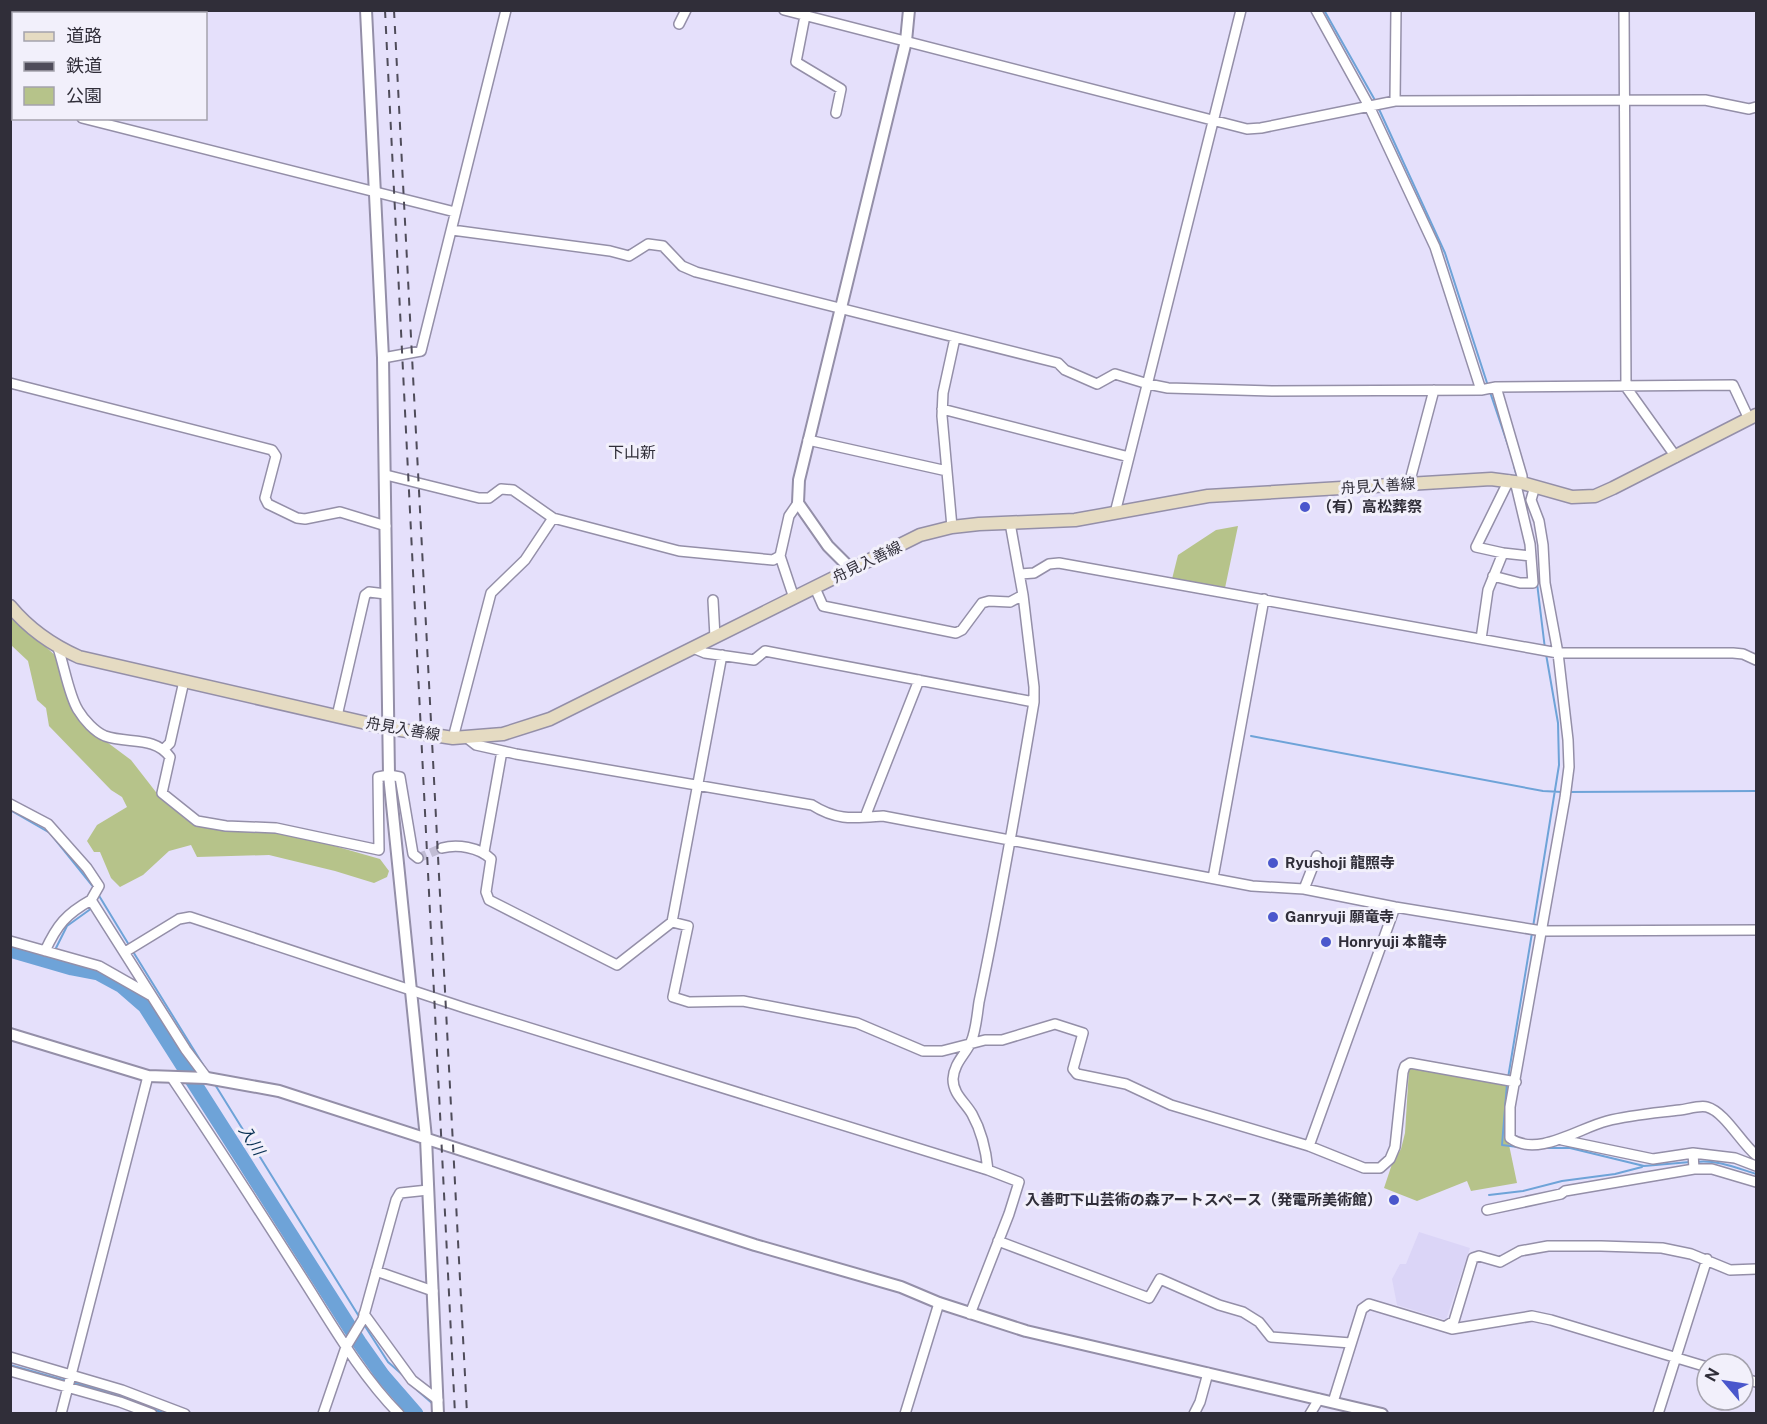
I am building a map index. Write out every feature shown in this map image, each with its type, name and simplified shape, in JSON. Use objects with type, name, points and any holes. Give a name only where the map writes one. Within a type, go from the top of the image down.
[{"type":"main road","name":"舟見入善線","points":[[10,606],[23,621],[58,648],[79,657],[388,728],[467,738],[503,734],[550,719],[920,536],[952,527],[1075,520],[1208,496],[1491,479],[1520,482],[1572,497],[1596,496],[1753,417]]},
{"type":"street","points":[[10,15],[12,10]]},
{"type":"street","points":[[366,10],[383,358],[389,775],[426,1138],[438,1413]]},
{"type":"street","points":[[383,358],[421,351],[506,10]]},
{"type":"street","points":[[679,24],[686,10]]},
{"type":"street","points":[[784,10],[1213,118],[1247,129],[1395,101],[1705,100],[1749,109],[1756,107]]},
{"type":"street","points":[[794,598],[780,556],[789,516],[798,503],[799,480],[808,440],[906,41],[909,10]]},
{"type":"street","points":[[1114,513],[1241,10]]},
{"type":"street","points":[[1316,10],[1369,106],[1435,247],[1481,390]]},
{"type":"street","points":[[1395,101],[1396,10]]},
{"type":"street","points":[[1624,10],[1626,387],[1676,457]]},
{"type":"street","points":[[806,16],[796,62],[841,89],[836,112]]},
{"type":"street","points":[[90,120],[455,212]]},
{"type":"street","points":[[452,230],[610,251],[629,256],[648,244],[663,246],[682,266],[696,272],[1058,363],[1065,370],[1097,384],[1114,374],[1168,388],[1272,391],[1733,385],[1753,417]]},
{"type":"street","points":[[952,527],[942,409],[943,393],[956,338]]},
{"type":"street","points":[[10,383],[272,450],[276,456],[265,498],[268,504],[297,518],[305,519],[340,512],[386,526]]},
{"type":"street","points":[[1496,387],[1522,476],[1476,547],[1531,556]]},
{"type":"street","points":[[1409,484],[1434,390]]},
{"type":"street","points":[[942,409],[1129,457]]},
{"type":"street","points":[[808,440],[946,471]]},
{"type":"street","points":[[386,475],[479,498],[489,498],[501,489],[513,490],[554,518],[679,551],[772,560],[780,556]]},
{"type":"street","points":[[1493,576],[1520,583],[1533,583],[1530,544],[1520,482]]},
{"type":"street","points":[[1520,482],[1531,500],[1539,521],[1545,583],[1558,653],[1569,767],[1510,1107],[1510,1138],[1516,1143],[1536,1144],[1562,1140],[1605,1121],[1707,1107],[1723,1117],[1742,1142],[1756,1155]]},
{"type":"street","points":[[798,503],[828,546],[851,569]]},
{"type":"street","points":[[453,738],[491,593],[525,560],[554,518]]},
{"type":"street","points":[[988,1170],[982,1136],[971,1113],[957,1094],[953,1081],[955,1067],[971,1042],[1011,839],[1034,702],[1023,595],[1010,523]]},
{"type":"street","points":[[1481,639],[1488,590],[1503,553]]},
{"type":"street","points":[[1020,574],[1034,573],[1049,564],[1059,563],[1558,653],[1733,653],[1743,654],[1756,660]]},
{"type":"street","points":[[815,588],[823,606],[957,633],[962,630],[982,603],[1010,602],[1023,595]]},
{"type":"street","points":[[337,716],[365,595],[369,592],[386,594]]},
{"type":"street","points":[[1213,878],[1264,599]]},
{"type":"street","points":[[713,600],[715,637]]},
{"type":"street","points":[[58,648],[77,709],[88,723],[103,735],[154,744],[164,749],[170,757],[162,793],[197,821],[226,826],[276,828],[379,850],[378,777],[389,775],[400,777],[413,854],[418,858]]},
{"type":"street","points":[[693,648],[705,653],[754,660],[765,651],[1034,702]]},
{"type":"street","points":[[442,848],[452,845],[484,852],[491,859],[486,892],[489,900],[617,965],[672,922],[722,655]]},
{"type":"street","points":[[865,817],[919,680]]},
{"type":"street","points":[[164,749],[170,743],[184,681]]},
{"type":"street","points":[[467,738],[476,745],[501,751],[812,805],[827,814],[838,817],[883,816],[1252,886],[1304,889],[1395,907],[1542,931],[1756,930]]},
{"type":"street","points":[[484,852],[501,751]]},
{"type":"street","points":[[10,804],[48,824],[87,868],[99,886],[91,900],[66,916],[57,927],[45,951]]},
{"type":"street","points":[[1304,889],[1317,856]]},
{"type":"street","points":[[91,900],[204,1078]]},
{"type":"street","points":[[1309,1146],[1395,907]]},
{"type":"street","points":[[125,951],[179,919],[190,917],[465,1008],[988,1170],[1019,1182],[970,1314]]},
{"type":"street","points":[[672,922],[688,926],[673,998],[689,1002],[743,1001],[857,1023],[923,1051],[942,1051],[971,1042],[1002,1040],[1055,1024],[1083,1033],[1073,1069],[1077,1074],[1126,1084],[1171,1105],[1309,1146],[1364,1168],[1380,1168],[1390,1159],[1395,1147],[1403,1072],[1405,1066],[1410,1063],[1516,1082]]},
{"type":"street","points":[[10,941],[99,966],[151,995]]},
{"type":"street","points":[[10,1034],[148,1076],[204,1078],[279,1091],[738,1240],[901,1287],[939,1304],[1026,1331],[1333,1402],[1363,1411],[1382,1413]]},
{"type":"street","points":[[61,1413],[148,1076]]},
{"type":"street","points":[[176,1078],[231,1167],[383,1398],[399,1413]]},
{"type":"street","points":[[1562,1140],[1653,1159],[1694,1154],[1735,1158],[1756,1166]]},
{"type":"street","points":[[1694,1154],[1694,1169]]},
{"type":"street","points":[[1488,1210],[1561,1194],[1565,1191],[1694,1169],[1712,1169],[1756,1182]]},
{"type":"street","points":[[323,1413],[348,1344],[364,1317],[396,1200],[400,1193],[428,1190]]},
{"type":"street","points":[[998,1241],[1149,1298],[1160,1279],[1219,1305],[1243,1312],[1259,1322],[1271,1337],[1351,1343]]},
{"type":"street","points":[[1446,1326],[1454,1321],[1473,1258],[1479,1256],[1500,1262],[1520,1251],[1548,1246],[1662,1248],[1707,1259],[1731,1270],[1756,1269]]},
{"type":"street","points":[[1658,1413],[1707,1259]]},
{"type":"street","points":[[376,1271],[433,1291]]},
{"type":"street","points":[[905,1413],[939,1304]]},
{"type":"street","points":[[1333,1402],[1362,1309],[1369,1304],[1452,1329],[1532,1316],[1695,1364]]},
{"type":"street","points":[[364,1317],[412,1380],[438,1400]]},
{"type":"street","points":[[10,1358],[122,1390],[185,1413]]},
{"type":"street","points":[[10,1371],[152,1413]]},
{"type":"street","points":[[1194,1413],[1200,1402],[1208,1373]]},
{"type":"street","points":[[1310,1413],[1319,1399]]},
{"type":"shaded area","points":[[1419,1232],[1470,1248],[1446,1320],[1397,1305],[1392,1279],[1400,1264],[1406,1264]]},
{"type":"green space","points":[[1238,526],[1225,588],[1172,579],[1178,555],[1216,530]]},
{"type":"green space","points":[[10,614],[58,658],[88,728],[131,760],[159,796],[184,818],[196,825],[276,832],[310,839],[380,859],[389,871],[387,877],[374,883],[269,855],[197,857],[191,845],[169,851],[143,875],[120,887],[111,878],[100,852],[94,852],[87,841],[97,825],[127,807],[122,797],[111,790],[49,726],[46,708],[37,700],[28,661],[11,645]]},
{"type":"green space","points":[[1411,1066],[1511,1085],[1508,1140],[1517,1183],[1471,1191],[1467,1181],[1417,1201],[1384,1188],[1392,1164],[1401,1149],[1405,1133]]},
{"type":"waterway","points":[[1324,10],[1376,102]]},
{"type":"waterway","points":[[1378,107],[1445,253],[1488,386]]},
{"type":"waterway","points":[[1490,392],[1513,460]]},
{"type":"waterway","points":[[1514,466],[1517,477]]},
{"type":"waterway","points":[[1537,583],[1545,649]]},
{"type":"waterway","points":[[1533,927],[1559,765],[1558,723],[1546,654]]},
{"type":"waterway","points":[[1251,736],[1543,791],[1562,792]]},
{"type":"waterway","points":[[1567,792],[1756,791]]},
{"type":"waterway","points":[[10,810],[50,833],[95,889]]},
{"type":"waterway","points":[[98,894],[129,945]]},
{"type":"waterway","points":[[54,952],[67,926],[92,908]]},
{"type":"waterway","points":[[1508,1078],[1532,933]]},
{"type":"waterway","name":"入川","points":[[10,950],[98,973],[122,986],[145,1006],[359,1342],[383,1376],[416,1414]]},
{"type":"waterway","points":[[132,950],[205,1068]]},
{"type":"waterway","points":[[214,1083],[360,1318]]},
{"type":"waterway","points":[[1507,1084],[1502,1145],[1518,1147]]},
{"type":"waterway","points":[[1542,1148],[1570,1148],[1644,1166],[1690,1162]]},
{"type":"waterway","points":[[1695,1162],[1719,1163],[1756,1174]]},
{"type":"waterway","points":[[1489,1195],[1523,1191],[1562,1181],[1615,1174],[1642,1167]]},
{"type":"waterway","points":[[363,1323],[388,1362],[405,1377]]},
{"type":"waterway","points":[[10,1365],[67,1381]]},
{"type":"waterway","points":[[72,1382],[119,1396],[166,1414]]},
{"type":"waterway","points":[[417,1390],[433,1404]]},
{"type":"tunnel","points":[[418,858],[442,848]]},
{"type":"railway","points":[[385,10],[455,1414]]},
{"type":"railway","points":[[394,10],[467,1414]]},
{"type":"place","name":"（有）高松葬祭","points":[[1305,507]]},
{"type":"place","name":"Ryushoji 龍照寺","points":[[1273,863]]},
{"type":"place","name":"Ganryuji 願竜寺","points":[[1273,917]]},
{"type":"place","name":"Honryuji 本龍寺","points":[[1326,942]]},
{"type":"place","name":"入善町下山芸術の森アートスペース（発電所美術館）","points":[[1394,1200]]},
{"type":"district","name":"下山新","points":[[632,452]]}]
